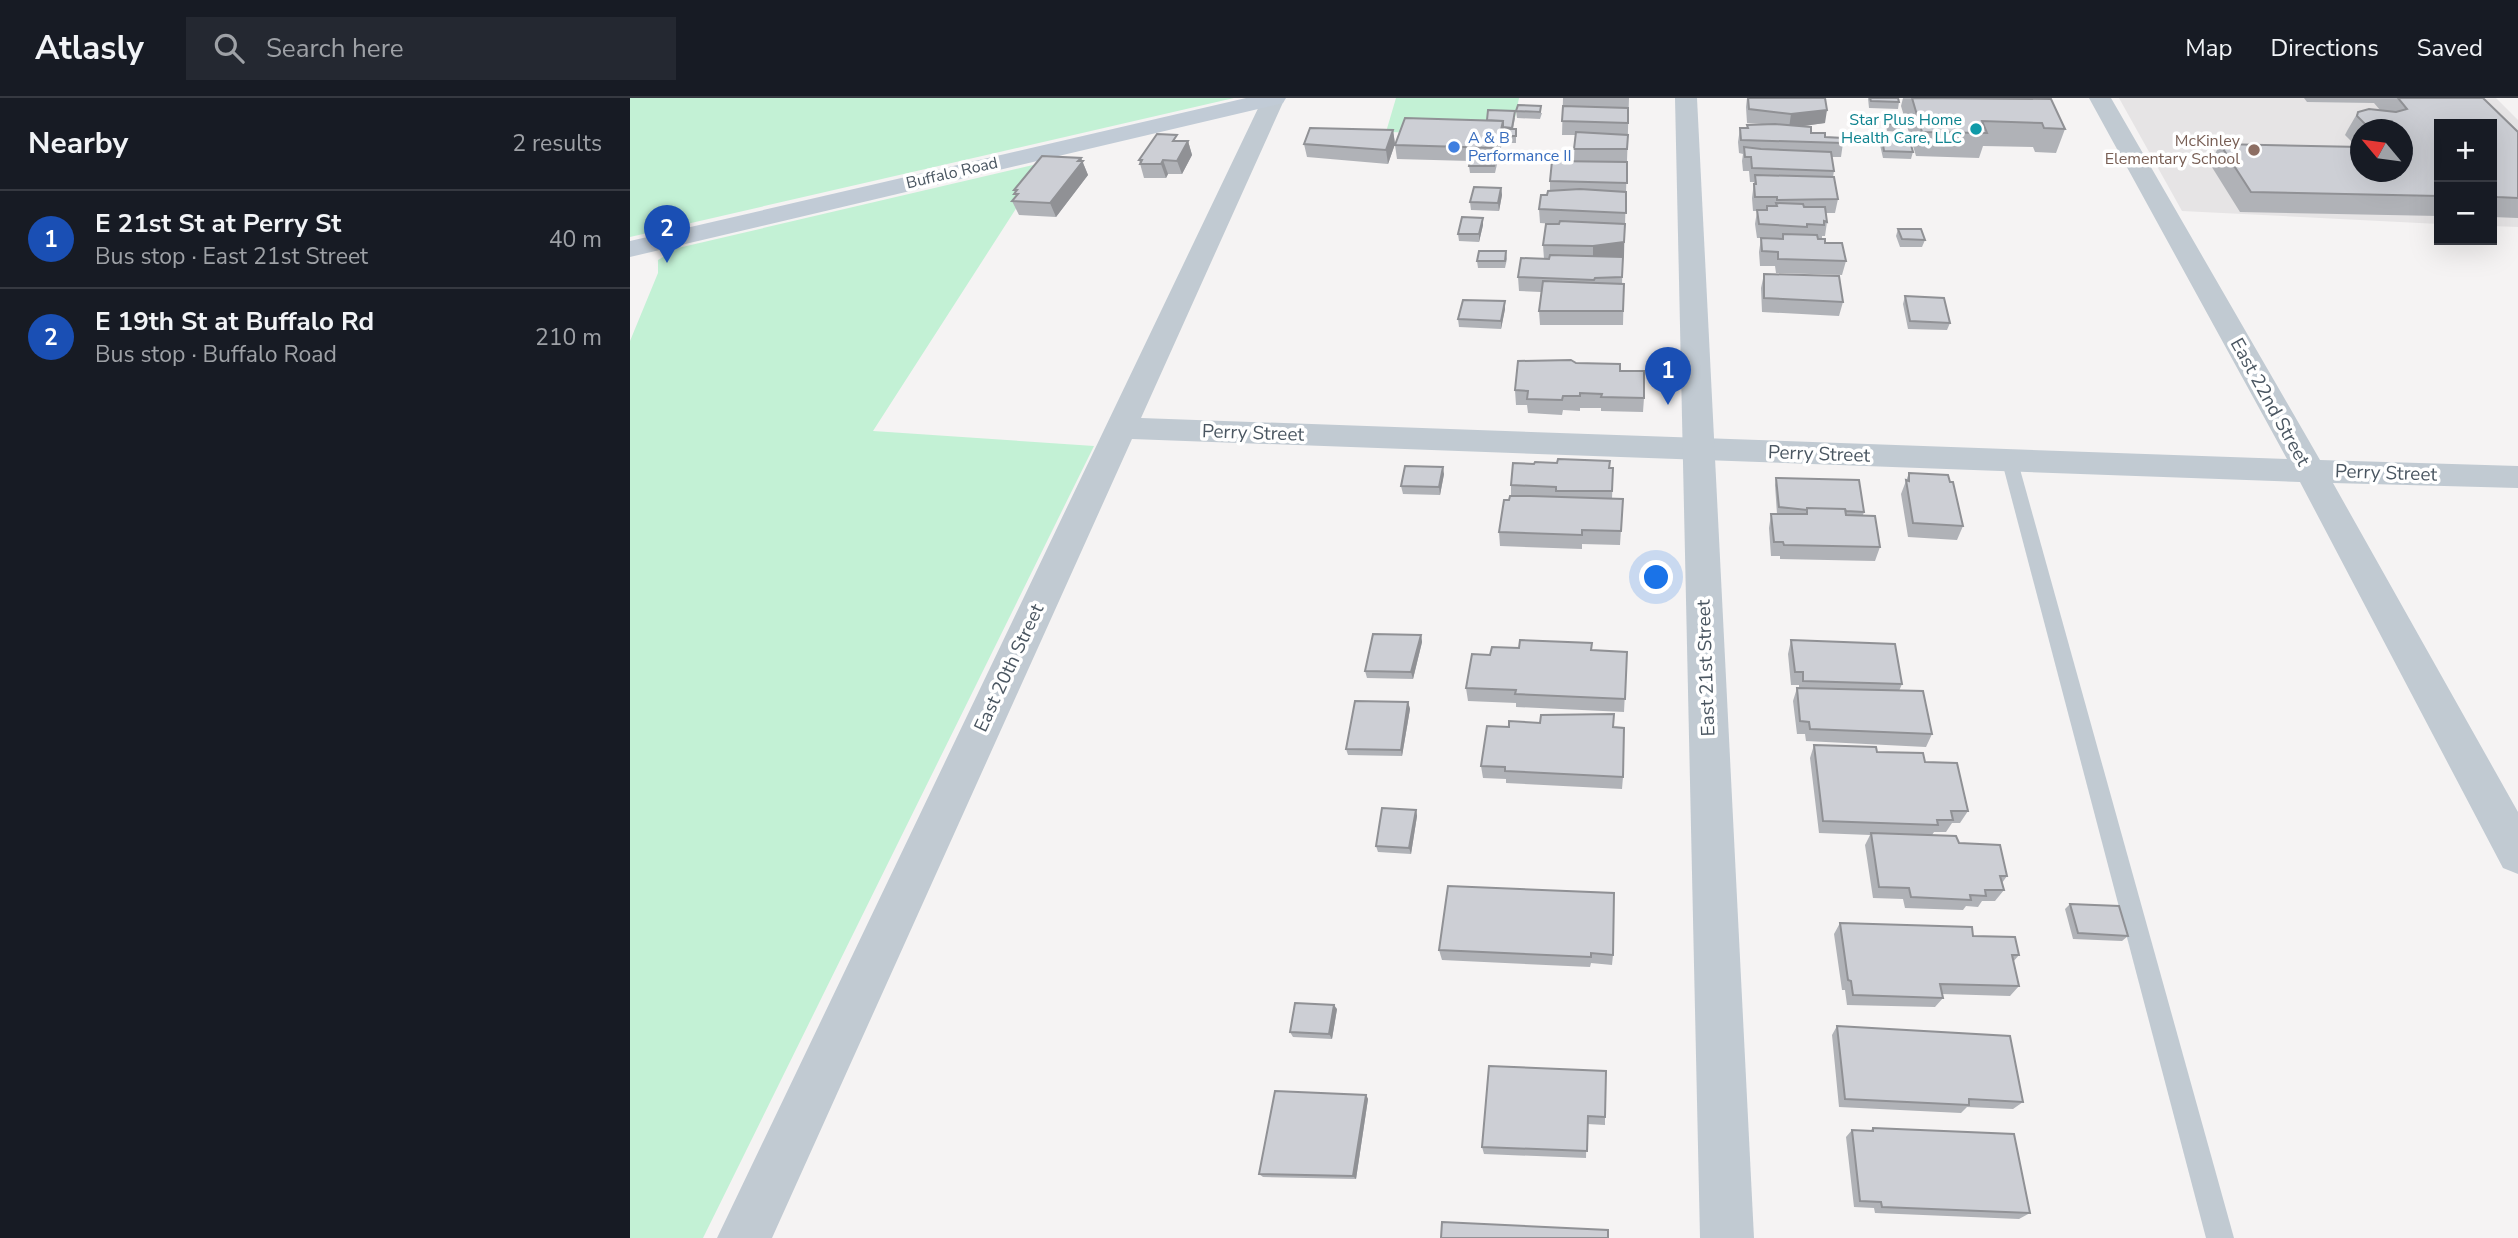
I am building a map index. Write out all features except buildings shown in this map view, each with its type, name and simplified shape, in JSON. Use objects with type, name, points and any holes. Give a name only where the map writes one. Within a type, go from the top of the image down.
[{"type":"main road","name":"Buffalo Road","points":[[631,251],[1274,98]]},
{"type":"street","name":"East 20th Street","points":[[744,1238],[1274,98]]},
{"type":"street","name":"East 21st Street","points":[[1686,98],[1727,1238]]},
{"type":"street","name":"East 22nd Street","points":[[2100,98],[2309,471],[2518,854]]},
{"type":"street","name":"Perry Street","points":[[1120,428],[2010,462],[2518,477]]},
{"type":"lane","points":[[2010,462],[2220,1238]]},
{"type":"shaded area","name":"McKinley Elementary School","points":[[2119,98],[2496,98],[2518,120],[2518,227],[2497,226],[2497,119],[2434,119],[2434,224],[2182,211]]},
{"type":"green space","points":[[630,98],[1234,98],[630,237]]},
{"type":"green space","points":[[1396,98],[1519,98],[1515,118],[1486,134],[1386,132]]},
{"type":"green space","points":[[1046,162],[873,431],[1094,446],[703,1238],[630,1238],[630,341],[658,273],[658,260],[678,248]]},
{"type":"place","name":"Star Plus Home Health Care, LLC","points":[[1976,129]]},
{"type":"place","name":"A & B Performance II","points":[[1454,147]]},
{"type":"place","name":"McKinley Elementary School","points":[[2254,150]]},
{"type":"place","name":"E 19th St at Buffalo Rd","points":[[667,263]]},
{"type":"place","name":"E 21st St at Perry St","points":[[1668,405]]}]
